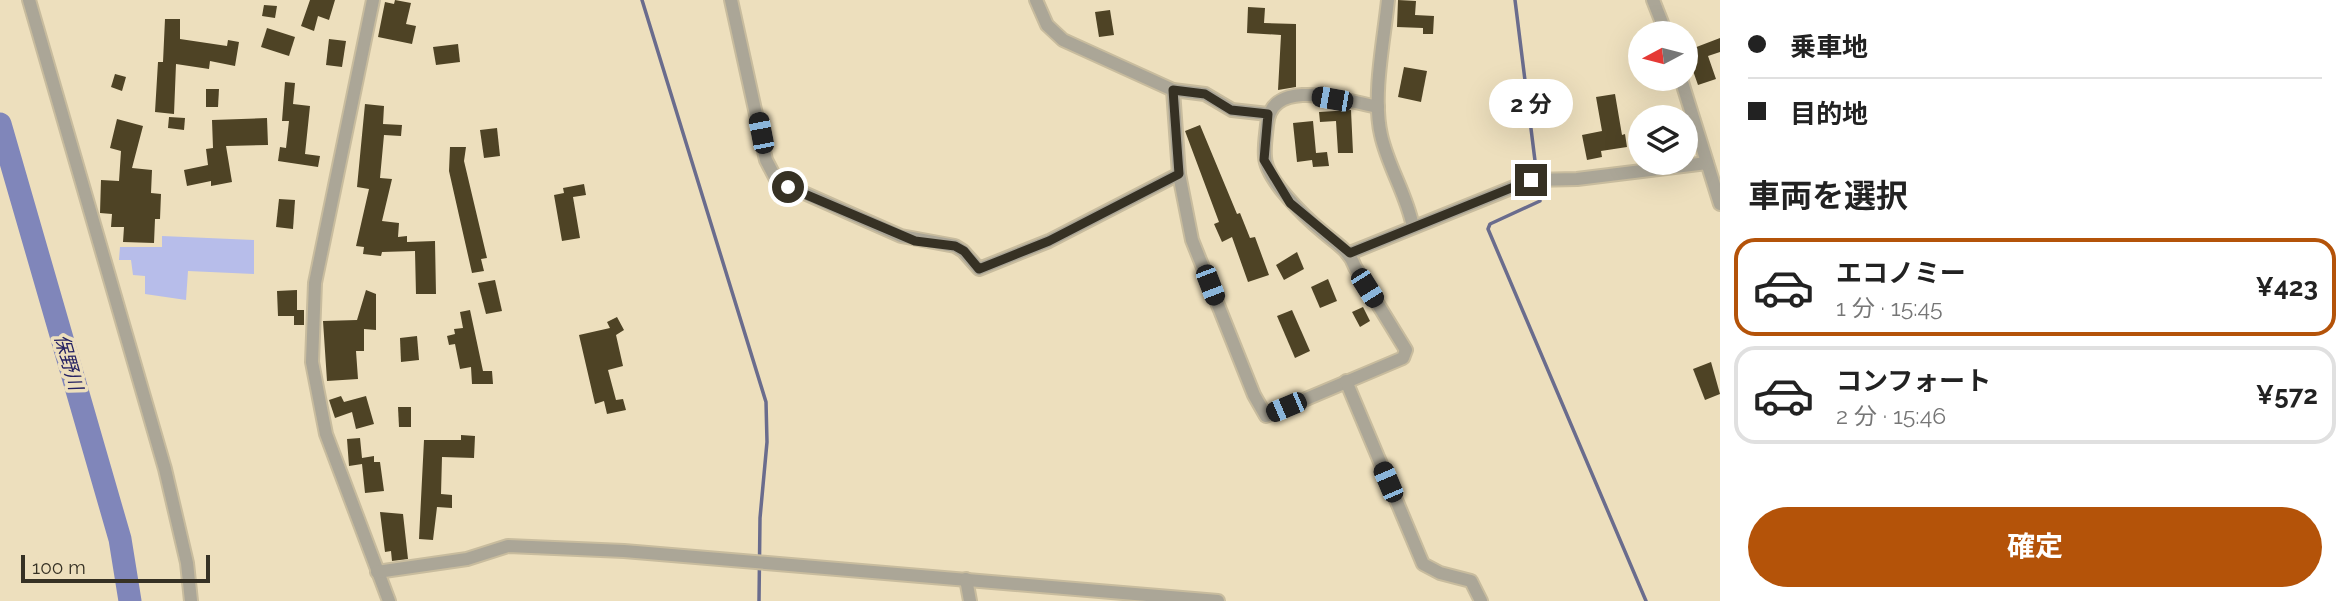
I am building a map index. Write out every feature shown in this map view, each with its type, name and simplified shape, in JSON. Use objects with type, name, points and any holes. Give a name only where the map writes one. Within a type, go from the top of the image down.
[{"type":"street","points":[[29,0],[165,469],[187,563],[191,601]]},
{"type":"street","points":[[373,0],[315,283],[312,362],[326,434],[389,601]]},
{"type":"street","points":[[731,0],[766,160],[777,181],[901,236],[955,246],[964,251],[979,269],[1049,241],[1179,174]]},
{"type":"street","points":[[1036,0],[1047,26],[1057,36],[1173,90],[1205,94],[1231,110],[1268,114]]},
{"type":"street","points":[[1388,0],[1378,107],[1380,135],[1410,211],[1413,227]]},
{"type":"street","points":[[1653,0],[1661,21]]},
{"type":"street","points":[[1173,90],[1179,174],[1192,240],[1254,395],[1266,416],[1403,358],[1406,350],[1355,267],[1350,253],[1290,203],[1264,160],[1268,114],[1277,102],[1294,94],[1378,107]]},
{"type":"street","points":[[1685,91],[1720,204]]},
{"type":"street","points":[[1350,253],[1531,180],[1707,163]]},
{"type":"street","points":[[1346,381],[1423,564],[1440,573],[1471,581],[1481,601]]},
{"type":"street","points":[[377,572],[467,559],[508,546],[769,563],[1218,601]]},
{"type":"street","points":[[967,579],[970,601]]},
{"type":"shaded area","points":[[162,236],[254,240],[254,274],[188,271],[186,300],[145,294],[145,276],[133,275],[131,260],[119,260],[120,247],[162,247]]},
{"type":"building","points":[[310,0],[335,0],[329,20],[318,16],[314,31],[301,26]]},
{"type":"building","points":[[395,0],[411,3],[406,24],[416,26],[412,44],[378,37],[385,2],[394,4]]},
{"type":"building","points":[[1398,0],[1416,1],[1415,15],[1434,16],[1433,34],[1423,34],[1423,28],[1397,27]]},
{"type":"building","points":[[264,5],[277,6],[275,18],[262,16]]},
{"type":"building","points":[[1248,7],[1265,8],[1264,23],[1296,24],[1296,87],[1278,90],[1281,35],[1247,33]]},
{"type":"building","points":[[1110,10],[1114,35],[1099,37],[1095,12]]},
{"type":"building","points":[[165,19],[180,19],[180,39],[227,46],[228,40],[239,42],[235,66],[210,61],[209,69],[176,64],[174,114],[155,112],[158,62],[163,62]]},
{"type":"building","points":[[267,28],[295,37],[289,56],[261,47]]},
{"type":"building","points":[[1720,38],[1720,52],[1708,56],[1716,79],[1698,85],[1698,46]]},
{"type":"building","points":[[329,39],[346,41],[342,67],[326,65]]},
{"type":"building","points":[[458,44],[460,62],[436,65],[433,47]]},
{"type":"building","points":[[1404,67],[1427,71],[1421,102],[1398,97]]},
{"type":"building","points":[[115,74],[126,77],[122,91],[111,87]]},
{"type":"building","points":[[285,82],[295,83],[293,104],[310,106],[305,154],[320,156],[318,167],[278,161],[280,147],[286,148],[289,121],[282,121]]},
{"type":"building","points":[[206,89],[219,89],[218,107],[206,107]]},
{"type":"building","points":[[1615,94],[1622,135],[1625,134],[1627,147],[1601,151],[1602,157],[1587,160],[1582,135],[1602,131],[1596,97]]},
{"type":"building","points":[[365,104],[384,106],[383,124],[402,125],[401,136],[384,135],[380,178],[392,179],[382,221],[399,223],[398,237],[407,236],[407,242],[435,241],[436,294],[416,294],[415,251],[382,252],[381,256],[363,254],[364,247],[356,246],[369,189],[357,187]]},
{"type":"building","points":[[1351,110],[1353,153],[1338,153],[1336,121],[1320,122],[1319,112]]},
{"type":"building","points":[[169,117],[185,118],[184,130],[168,128]]},
{"type":"building","points":[[267,118],[268,145],[226,146],[232,182],[211,186],[211,181],[187,186],[184,170],[208,165],[206,149],[213,148],[212,120]]},
{"type":"building","points":[[117,119],[143,126],[132,168],[152,170],[151,193],[161,194],[160,219],[155,219],[154,243],[123,242],[124,227],[111,227],[112,214],[100,213],[101,180],[119,181],[121,151],[110,148]]},
{"type":"building","points":[[1313,121],[1316,153],[1327,152],[1329,166],[1313,167],[1312,160],[1297,162],[1293,123]]},
{"type":"building","points":[[1200,125],[1237,214],[1240,213],[1250,238],[1255,237],[1269,275],[1248,282],[1232,237],[1222,242],[1214,224],[1219,222],[1185,131]]},
{"type":"building","points":[[497,128],[500,156],[484,158],[480,130]]},
{"type":"building","points":[[450,147],[466,147],[464,161],[487,258],[481,259],[484,271],[472,273],[449,171]]},
{"type":"building","points":[[584,184],[586,195],[573,197],[580,238],[562,241],[554,195],[564,193],[563,188]]},
{"type":"building","points":[[279,199],[295,200],[293,229],[276,227]]},
{"type":"building","points":[[1297,252],[1304,269],[1284,280],[1276,265]]},
{"type":"building","points":[[1328,279],[1337,301],[1320,308],[1311,287]]},
{"type":"building","points":[[495,280],[502,311],[486,314],[478,283]]},
{"type":"building","points":[[297,290],[297,310],[304,310],[304,325],[294,325],[294,316],[278,316],[277,291]]},
{"type":"building","points":[[366,290],[376,294],[376,330],[364,329],[364,351],[356,351],[358,379],[327,381],[323,321],[357,320]]},
{"type":"building","points":[[1363,307],[1370,321],[1360,327],[1352,312]]},
{"type":"building","points":[[470,310],[483,371],[492,371],[493,384],[472,384],[471,367],[460,369],[455,344],[449,345],[447,336],[455,334],[454,329],[463,328],[460,312]]},
{"type":"building","points":[[1292,310],[1310,351],[1295,358],[1277,316]]},
{"type":"building","points":[[617,317],[624,330],[616,335],[623,366],[608,370],[616,400],[623,399],[626,410],[607,414],[604,401],[595,404],[579,335],[610,328],[607,322]]},
{"type":"building","points":[[417,336],[419,360],[401,362],[400,338]]},
{"type":"building","points":[[1711,362],[1720,394],[1705,400],[1693,369]]},
{"type":"building","points":[[341,396],[344,402],[366,396],[374,424],[356,429],[352,412],[335,418],[329,400]]},
{"type":"building","points":[[398,407],[411,407],[411,427],[399,427]]},
{"type":"building","points":[[461,435],[475,436],[474,458],[442,457],[441,494],[452,495],[452,508],[437,507],[433,540],[419,539],[424,440],[461,440]]},
{"type":"building","points":[[360,438],[362,458],[374,456],[374,462],[380,462],[384,491],[365,493],[362,464],[349,466],[347,439]]},
{"type":"building","points":[[380,512],[403,514],[408,559],[392,561],[391,551],[385,552]]},
{"type":"waterway","points":[[642,0],[766,402],[767,442],[760,518],[759,601]]},
{"type":"waterway","points":[[1515,0],[1540,201],[1490,224],[1488,229],[1646,601]]},
{"type":"waterway","name":"保野川","points":[[0,124],[120,539],[130,601]]},
{"type":"route","points":[[788,187],[915,241],[955,246],[964,251],[979,269],[1049,241],[1179,174],[1173,90],[1205,94],[1231,110],[1268,114],[1264,160],[1290,203],[1350,253],[1531,180]]}]
